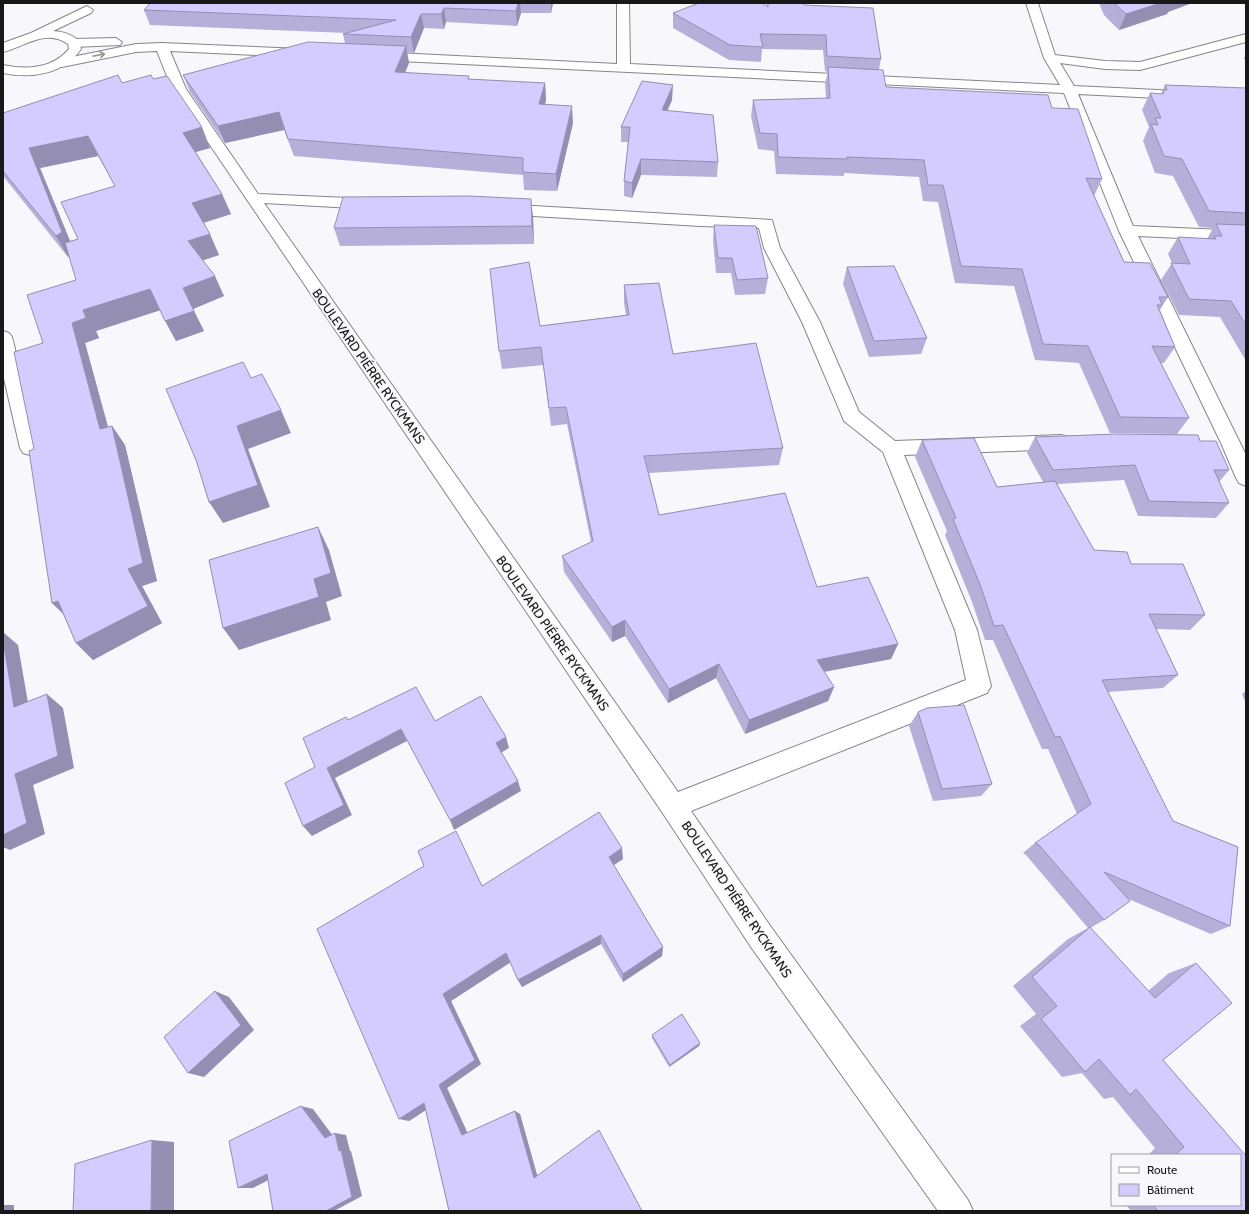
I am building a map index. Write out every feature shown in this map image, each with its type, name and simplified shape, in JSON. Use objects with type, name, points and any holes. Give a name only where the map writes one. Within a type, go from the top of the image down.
[{"type":"street","points":[[622,3],[624,67]]},
{"type":"street","points":[[1032,3],[1050,58],[1069,89],[1127,231],[1238,443],[1246,478]]},
{"type":"street","points":[[4,47],[31,37],[90,6]]},
{"type":"street","points":[[62,63],[71,56],[75,49],[73,41],[90,6]]},
{"type":"street","points":[[31,37],[55,35],[73,41],[115,42],[127,44],[136,48]]},
{"type":"street","points":[[1050,58],[1105,65],[1140,66],[1246,38]]},
{"type":"street","points":[[5,73],[36,71],[62,63],[136,48],[162,47],[313,53]]},
{"type":"street","name":"BOULEVARD PIÉRRE RYCKMANS","points":[[162,47],[179,89],[253,198],[762,937],[957,1211]]},
{"type":"street","points":[[369,56],[624,67],[1192,96]]},
{"type":"street","points":[[253,198],[388,205]]},
{"type":"street","points":[[490,209],[567,212],[710,223],[766,223],[772,248],[811,322],[851,416],[891,448],[966,630],[979,686],[673,806]]},
{"type":"street","points":[[1127,231],[1246,236]]},
{"type":"street","points":[[3,337],[30,448]]},
{"type":"street","points":[[891,448],[1077,442]]},
{"type":"street","points":[[1208,443],[1238,443]]},
{"type":"building","points":[[150,3],[518,3],[516,11],[444,8],[441,14],[421,14],[411,37],[343,34],[396,20],[144,10]]},
{"type":"building","points":[[699,3],[762,3],[768,7],[768,3],[804,3],[804,5],[873,8],[881,59],[827,56],[826,35],[760,34],[763,47],[730,45],[673,13]]},
{"type":"building","points":[[1114,3],[1161,3],[1126,14]]},
{"type":"building","points":[[308,42],[406,46],[395,72],[469,76],[468,79],[545,83],[539,104],[572,106],[556,174],[523,172],[523,158],[288,139],[279,112],[218,126],[183,75]]},
{"type":"building","points":[[828,67],[883,70],[886,87],[1048,95],[1052,108],[1078,109],[1102,179],[1086,178],[1124,262],[1150,263],[1168,297],[1159,297],[1162,305],[1157,305],[1175,347],[1152,346],[1189,418],[1120,417],[1088,346],[1043,344],[1022,269],[961,266],[943,185],[928,185],[924,160],[847,157],[847,159],[778,157],[777,134],[760,133],[753,100],[830,98]]},
{"type":"building","points":[[118,75],[122,83],[151,75],[153,79],[167,76],[202,127],[183,133],[222,194],[192,203],[210,234],[188,241],[215,276],[183,288],[194,311],[165,321],[150,289],[83,310],[86,318],[72,323],[100,429],[112,426],[143,563],[128,569],[148,606],[76,643],[58,601],[52,603],[29,451],[34,449],[14,352],[43,343],[27,295],[76,280],[65,243],[78,239],[61,202],[115,186],[88,136],[29,148],[62,232],[56,236],[3,171],[3,113]]},
{"type":"building","points":[[642,81],[673,85],[662,110],[713,115],[718,162],[641,159],[632,183],[624,181],[630,127],[621,127]]},
{"type":"building","points":[[1165,85],[1246,88],[1246,213],[1209,211],[1182,159],[1164,156],[1151,124],[1158,125],[1155,118],[1161,118],[1150,93],[1163,94],[1164,90],[1167,90]]},
{"type":"building","points":[[469,196],[531,199],[532,226],[334,228],[343,197]]},
{"type":"building","points":[[1216,224],[1246,225],[1246,325],[1231,301],[1189,299],[1171,263],[1190,264],[1178,237],[1216,239],[1214,236],[1222,236]]},
{"type":"building","points":[[714,225],[756,226],[768,278],[737,280],[732,258],[718,258]]},
{"type":"building","points":[[529,262],[540,326],[629,315],[624,285],[659,283],[673,354],[756,343],[783,448],[644,456],[659,515],[785,493],[817,587],[868,577],[898,644],[817,660],[834,687],[749,720],[719,664],[669,689],[625,620],[612,627],[562,556],[593,541],[566,407],[549,408],[541,347],[499,351],[490,269]]},
{"type":"building","points":[[894,266],[927,338],[874,341],[847,267]]},
{"type":"building","points":[[243,362],[251,378],[262,374],[281,410],[237,426],[258,485],[209,502],[196,460],[166,389]]},
{"type":"building","points":[[1117,434],[1198,435],[1200,441],[1216,441],[1229,470],[1214,470],[1229,503],[1149,501],[1135,465],[1053,470],[1035,437]]},
{"type":"building","points":[[974,438],[997,487],[1055,481],[1094,550],[1127,552],[1131,564],[1183,564],[1205,615],[1149,614],[1178,675],[1102,680],[1173,821],[1238,847],[1230,926],[1104,872],[1130,901],[1104,920],[1039,845],[1035,843],[1091,804],[1060,736],[1055,737],[1003,625],[994,626],[981,587],[953,519],[956,518],[922,440]]},
{"type":"building","points":[[318,527],[331,573],[314,579],[319,597],[223,628],[209,560]]},
{"type":"building","points":[[3,640],[14,707],[47,694],[58,756],[15,774],[27,823],[3,835]]},
{"type":"building","points":[[416,687],[435,721],[481,696],[506,737],[496,743],[518,781],[450,820],[401,729],[327,768],[344,805],[303,826],[285,783],[315,767],[303,738],[346,717],[348,720]]},
{"type":"building","points":[[964,705],[992,784],[942,789],[918,712],[927,708]]},
{"type":"building","points":[[599,812],[622,848],[609,857],[663,947],[623,974],[601,935],[518,980],[506,953],[443,994],[475,1060],[439,1085],[462,1135],[515,1111],[534,1178],[599,1130],[642,1211],[449,1211],[424,1103],[399,1119],[317,929],[424,866],[418,851],[456,831],[482,886]]},
{"type":"building","points":[[1090,927],[1155,998],[1196,963],[1232,1003],[1163,1060],[1246,1156],[1246,1211],[1158,1211],[1154,1206],[1241,1206],[1241,1154],[1176,1154],[1184,1147],[1136,1089],[1130,1095],[1099,1059],[1085,1072],[1041,1019],[1057,1006],[1032,977]]},
{"type":"building","points":[[215,991],[241,1025],[188,1073],[164,1037]]},
{"type":"building","points":[[682,1014],[700,1043],[670,1065],[652,1035]]},
{"type":"building","points":[[301,1106],[325,1138],[335,1133],[339,1151],[341,1150],[352,1197],[326,1211],[273,1211],[267,1174],[238,1188],[229,1141]]},
{"type":"building","points":[[152,1140],[151,1211],[73,1211],[75,1164]]}]
